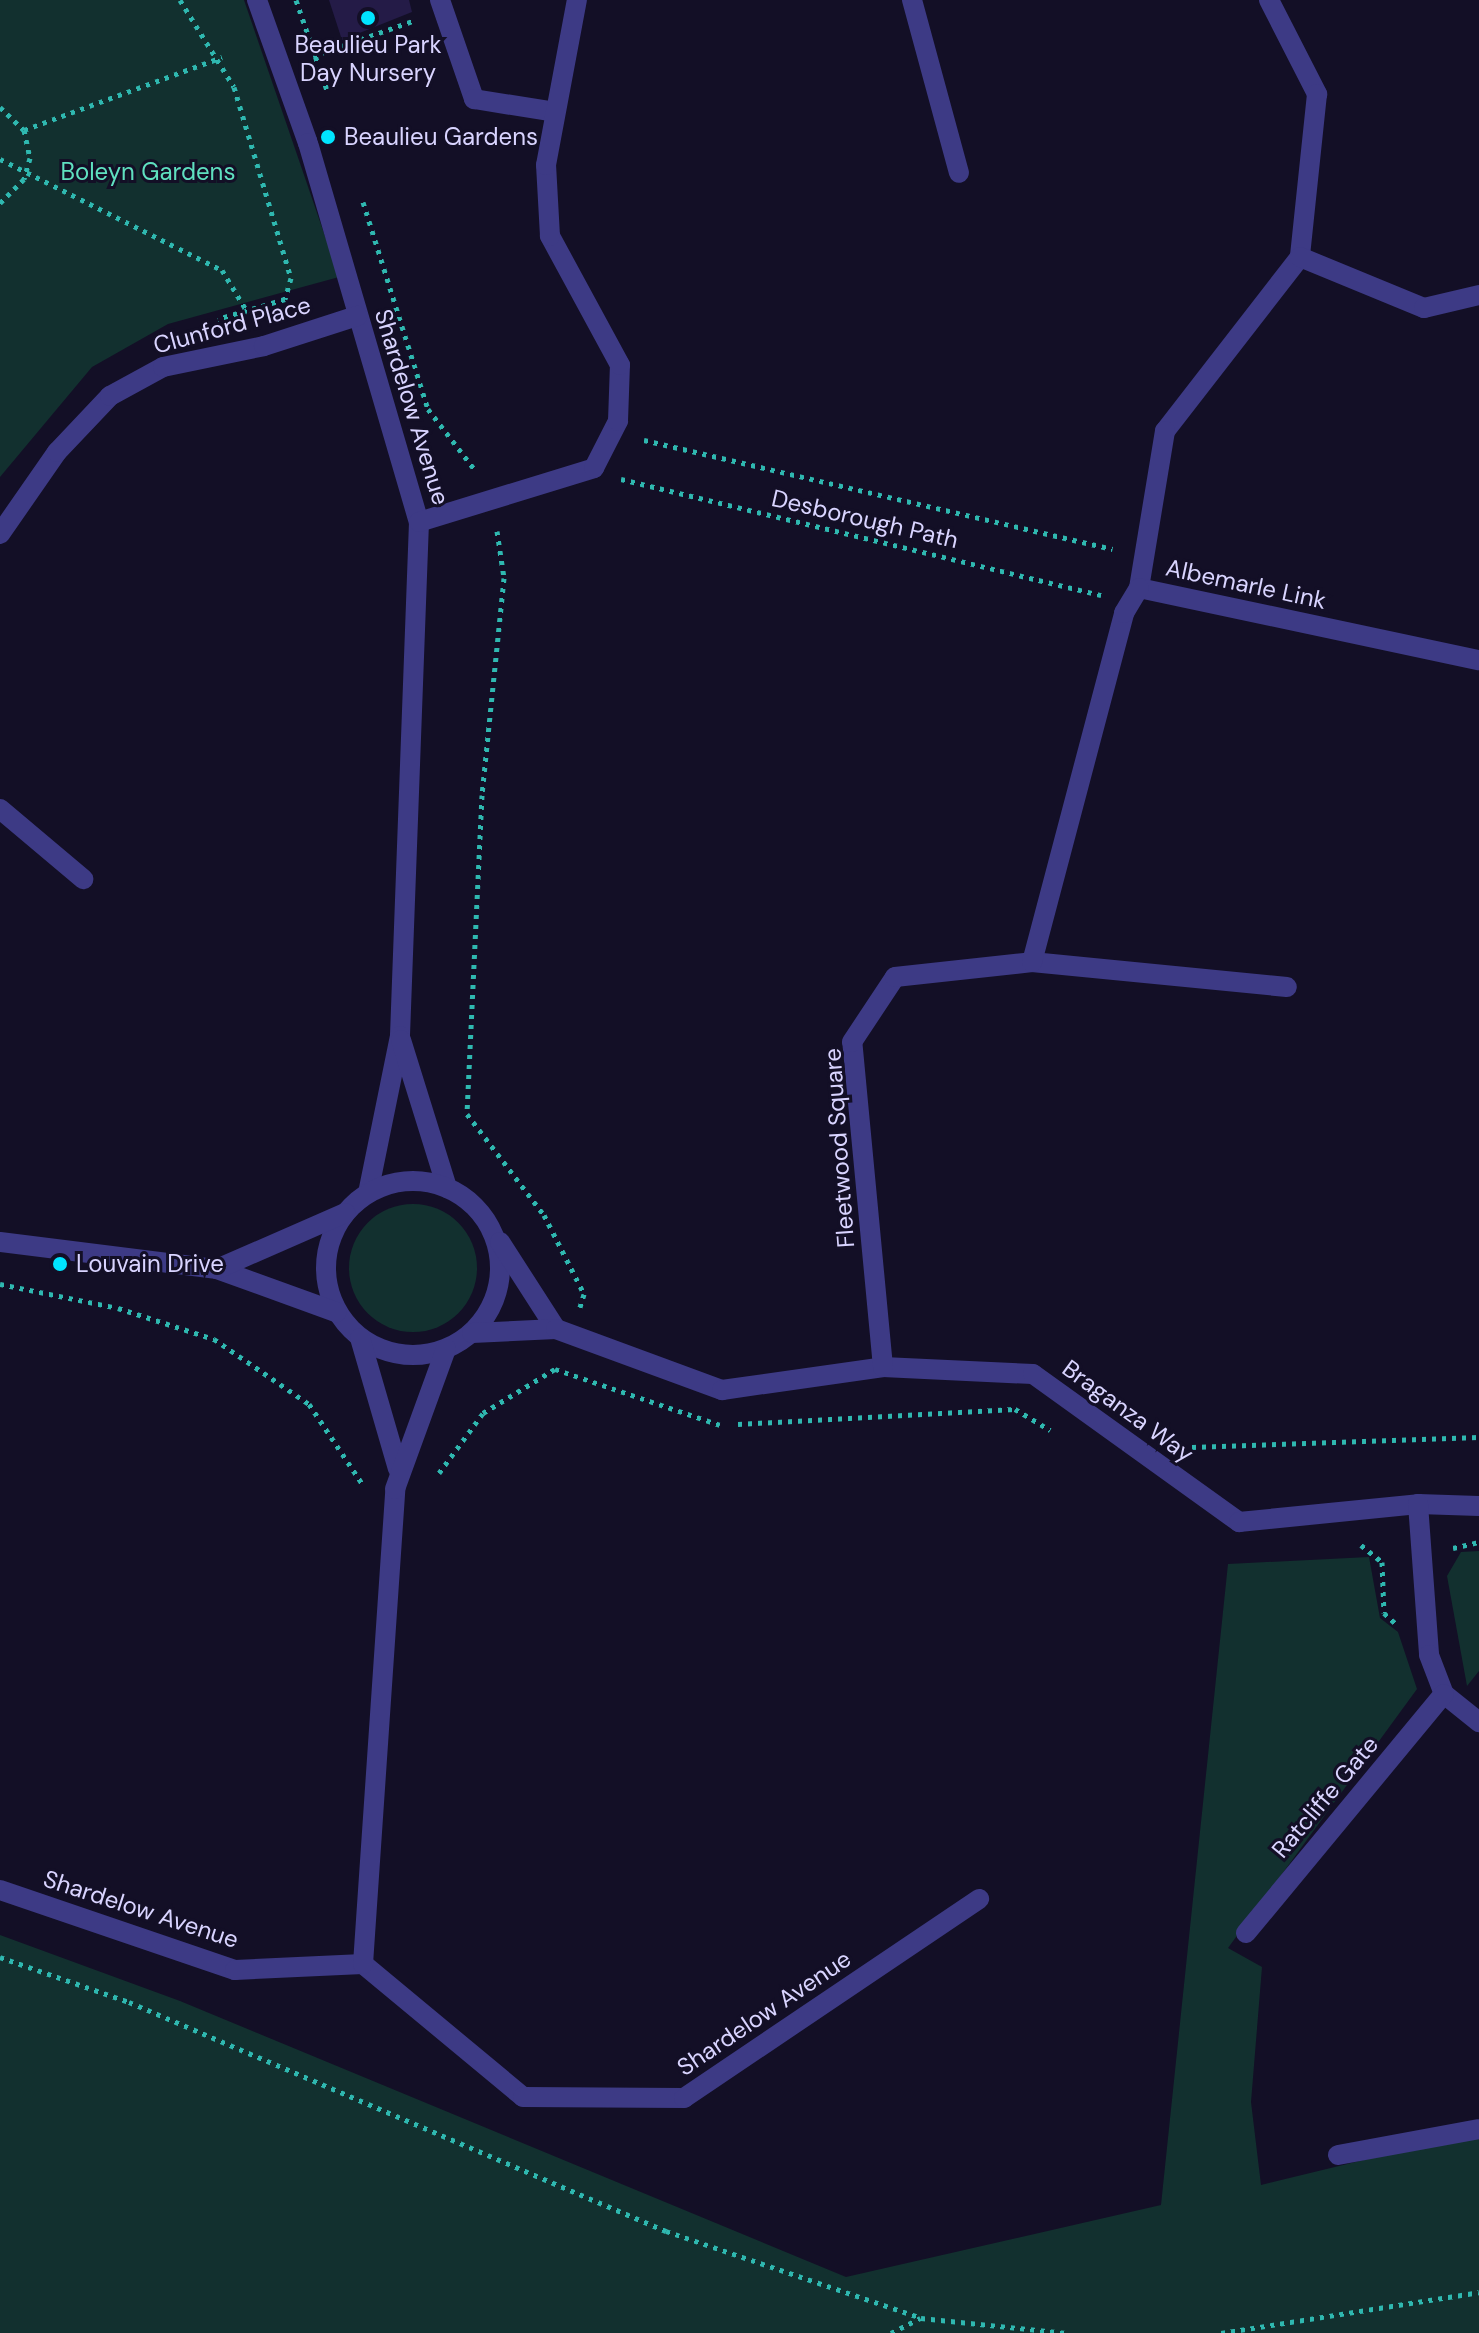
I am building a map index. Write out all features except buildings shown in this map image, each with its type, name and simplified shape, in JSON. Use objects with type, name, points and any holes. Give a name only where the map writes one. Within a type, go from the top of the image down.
[{"type":"street","name":"Shardelow Avenue","points":[[257,0],[308,143],[419,522],[400,1036],[368,1193]]},
{"type":"street","points":[[419,522],[594,468],[618,421],[620,365],[550,236],[546,165],[577,0]]},
{"type":"street","points":[[912,0],[959,173]]},
{"type":"street","points":[[1269,0],[1317,94],[1300,257],[1424,308],[1479,295]]},
{"type":"street","points":[[442,5],[474,99],[555,112]]},
{"type":"street","name":"Albemarle Link","points":[[1300,257],[1165,431],[1139,588],[1479,660]]},
{"type":"street","name":"Clunford Place","points":[[0,534],[57,452],[110,396],[163,367],[264,346],[357,316]]},
{"type":"street","points":[[1032,962],[1124,613],[1139,588]]},
{"type":"street","points":[[0,809],[83,879]]},
{"type":"street","name":"Fleetwood Square","points":[[883,1367],[852,1042],[895,977],[1032,962],[1287,987]]},
{"type":"street","name":"Shardelow Avenue","points":[[400,1036],[447,1188],[491,1229]]},
{"type":"street","points":[[217,1269],[345,1213],[368,1193],[397,1182],[447,1188]]},
{"type":"street","points":[[345,1213],[330,1239],[326,1283],[336,1312],[360,1338],[387,1353],[446,1349],[472,1333],[500,1280],[491,1229]]},
{"type":"street","points":[[491,1229],[556,1329]]},
{"type":"street","points":[[0,1242],[217,1269],[336,1312]]},
{"type":"street","name":"Braganza Way","points":[[472,1333],[556,1329],[722,1390],[883,1367],[1033,1374],[1239,1522],[1418,1504],[1479,1506]]},
{"type":"street","points":[[360,1338],[398,1469]]},
{"type":"street","points":[[363,1964],[398,1469],[446,1349]]},
{"type":"street","points":[[1418,1504],[1429,1655],[1444,1694],[1479,1722]]},
{"type":"street","name":"Ratcliffe Gate","points":[[1246,1933],[1444,1694]]},
{"type":"street","name":"Shardelow Avenue","points":[[0,1890],[235,1970],[363,1964],[523,2097],[684,2098],[979,1899]]},
{"type":"street","points":[[1338,2155],[1479,2129]]},
{"type":"path","points":[[180,0],[222,57],[291,278],[285,299],[210,322]]},
{"type":"path","points":[[296,0],[330,99]]},
{"type":"path","points":[[316,55],[442,5]]},
{"type":"path","points":[[24,130],[222,57]]},
{"type":"path","points":[[0,107],[24,130],[26,173],[0,203]]},
{"type":"path","points":[[0,159],[222,270],[264,346]]},
{"type":"path","points":[[358,188],[428,409],[484,482]]},
{"type":"path","name":"Desborough Path","points":[[618,421],[643,440],[1087,546],[1147,545]]},
{"type":"path","name":"Desborough Path","points":[[594,468],[1097,592],[1124,613]]},
{"type":"path","points":[[496,525],[504,578],[482,795],[467,1114],[544,1215],[584,1294]]},
{"type":"path","points":[[0,1284],[118,1308],[214,1339],[309,1404],[341,1443],[360,1485]]},
{"type":"path","points":[[435,1480],[448,1452],[483,1413],[555,1369],[712,1425],[1015,1409],[1065,1439]]},
{"type":"path","points":[[1141,1452],[1479,1437]]},
{"type":"path","points":[[1348,1546],[1363,1545],[1382,1562],[1384,1613],[1429,1655]]},
{"type":"path","points":[[0,1957],[129,2002],[666,2231],[921,2318],[1066,2333]]},
{"type":"path","points":[[1221,2333],[1479,2292]]},
{"type":"path","points":[[891,2333],[921,2318]]},
{"type":"green space","name":"Boleyn Gardens","points":[[0,0],[244,0],[339,277],[168,324],[92,367],[0,477]]},
{"type":"green space","points":[[413,1204],[437,1209],[458,1223],[472,1244],[477,1268],[472,1292],[458,1313],[437,1327],[413,1332],[389,1327],[368,1313],[354,1292],[349,1268],[354,1244],[368,1223],[389,1209]]},
{"type":"green space","points":[[1479,1551],[1479,1671],[1467,1686],[1447,1576],[1461,1552]]},
{"type":"green space","points":[[1369,1557],[1380,1618],[1398,1632],[1417,1689],[1228,1948],[1262,1967],[1251,2102],[1261,2185],[1479,2132],[1479,2333],[0,2333],[0,1935],[180,2001],[846,2277],[1161,2205],[1228,1564]]},
{"type":"place","name":"Beaulieu Park Day Nursery","points":[[368,18]]},
{"type":"place","name":"Beaulieu Gardens","points":[[328,137]]},
{"type":"place","name":"Louvain Drive","points":[[60,1264]]}]
